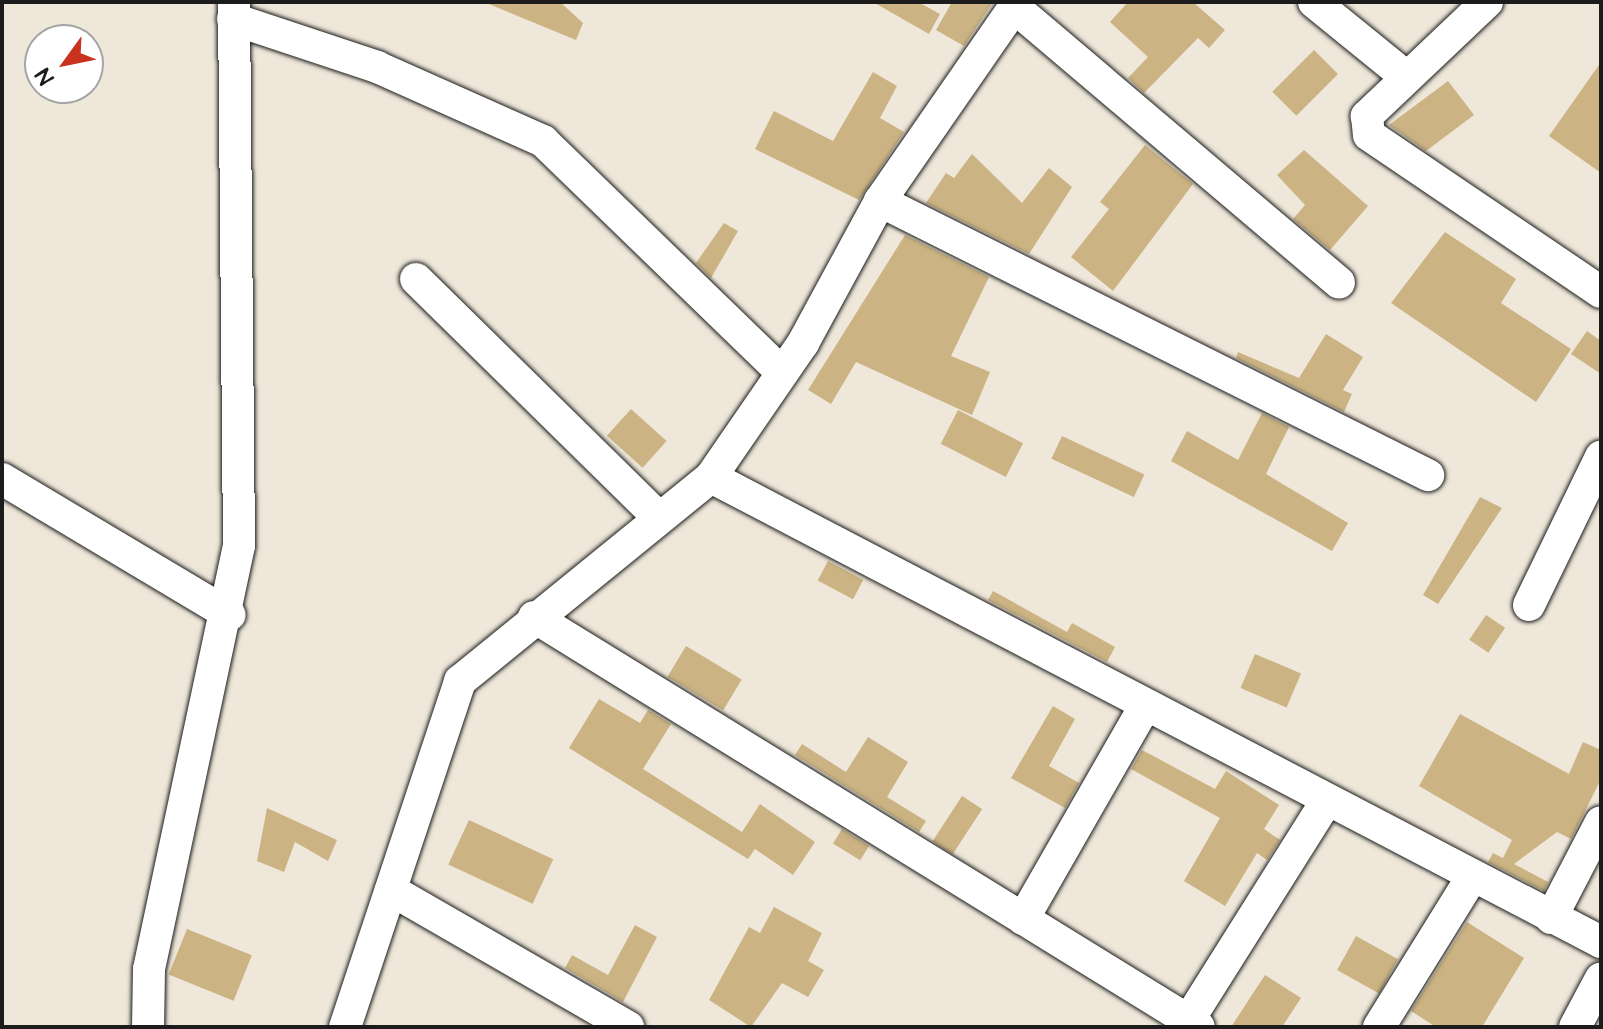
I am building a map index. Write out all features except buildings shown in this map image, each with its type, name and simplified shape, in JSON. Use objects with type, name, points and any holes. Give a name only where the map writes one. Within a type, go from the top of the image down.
[{"type":"street","points":[[1314,2],[1405,76]]},
{"type":"street","points":[[1487,2],[1405,76],[1367,116],[1369,135],[1601,292]]},
{"type":"street","points":[[345,1027],[460,681],[534,617],[711,477],[782,373],[880,201],[1016,4],[1339,283]]},
{"type":"street","points":[[148,1027],[149,969],[230,615],[239,546],[234,10],[377,67],[543,141],[782,373]]},
{"type":"street","points":[[880,201],[1428,475]]},
{"type":"street","points":[[416,279],[659,518]]},
{"type":"street","points":[[1529,605],[1601,457]]},
{"type":"street","points":[[711,477],[1326,802],[1601,942]]},
{"type":"street","points":[[2,479],[230,615]]},
{"type":"street","points":[[534,617],[1194,1024],[1326,802]]},
{"type":"street","points":[[1023,919],[1145,706]]},
{"type":"street","points":[[1551,918],[1601,822]]},
{"type":"street","points":[[1379,1027],[1472,877]]},
{"type":"street","points":[[391,890],[628,1027]]},
{"type":"street","points":[[1575,1027],[1601,978]]}]
